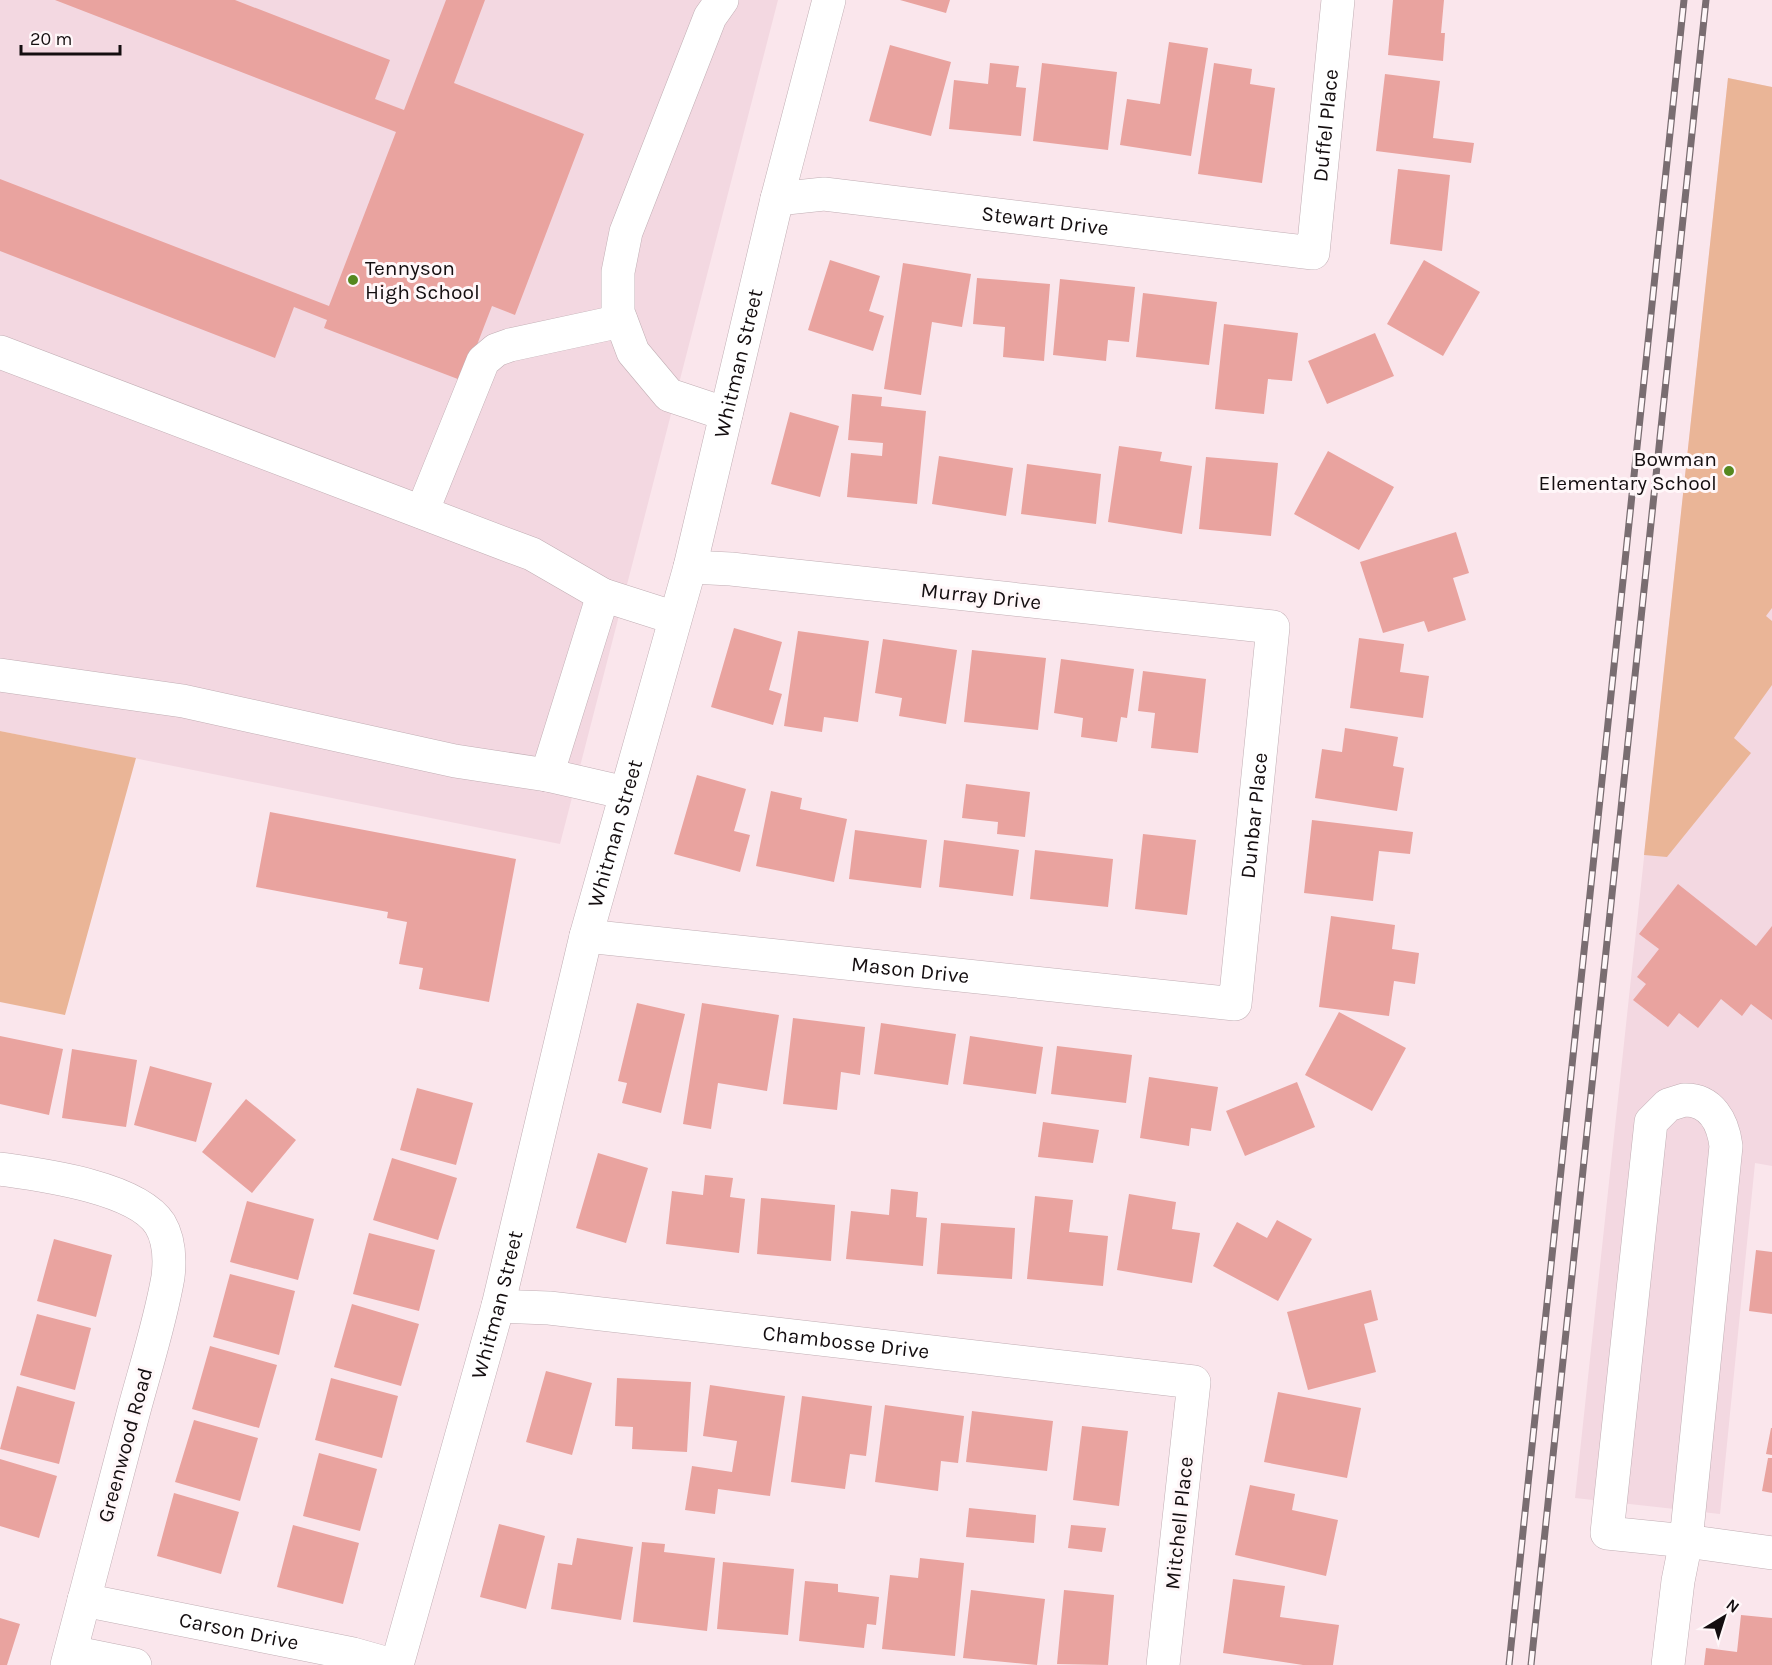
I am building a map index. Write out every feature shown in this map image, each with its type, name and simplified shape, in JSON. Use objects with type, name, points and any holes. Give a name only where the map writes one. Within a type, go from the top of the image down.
[{"type":"street","points":[[722,0],[710,17],[626,232],[618,272],[618,312],[633,352],[669,395],[726,414]]},
{"type":"street","name":"Whitman Street","points":[[397,1665],[498,1306],[586,936],[690,567],[777,199],[829,0]]},
{"type":"street","name":"Duffel Place","points":[[1313,253],[1338,0]]},
{"type":"street","name":"Stewart Drive","points":[[777,199],[824,194],[1313,253]]},
{"type":"street","points":[[422,512],[483,361],[496,350],[510,345],[621,321]]},
{"type":"street","points":[[0,352],[532,554],[603,595],[675,618]]},
{"type":"street","name":"Murray Drive","points":[[690,567],[731,569],[1273,627]]},
{"type":"street","points":[[547,775],[603,595]]},
{"type":"street","name":"Dunbar Place","points":[[1235,1004],[1273,627]]},
{"type":"street","points":[[0,675],[183,701],[455,761],[547,775],[627,793]]},
{"type":"street","name":"Mason Drive","points":[[586,936],[1235,1004]]},
{"type":"street","points":[[1668,1665],[1678,1581],[1686,1541],[1726,1146],[1725,1133],[1712,1110],[1700,1101],[1692,1100],[1668,1105],[1651,1122],[1607,1533],[1686,1541],[1772,1553]]},
{"type":"street","name":"Greenwood Road","points":[[0,1169],[33,1174],[121,1195],[143,1207],[160,1224],[169,1248],[168,1276],[69,1658]]},
{"type":"street","name":"Chambosse Drive","points":[[498,1306],[549,1308],[1194,1382]]},
{"type":"street","name":"Mitchell Place","points":[[1164,1665],[1194,1382]]},
{"type":"street","name":"Carson Drive","points":[[84,1600],[353,1654],[392,1665]]},
{"type":"street","points":[[69,1658],[135,1665]]},
{"type":"shaded area","name":"Tennyson High School","points":[[0,0],[778,0],[560,844],[0,731]]},
{"type":"shaded area","name":"Bowman Elementary School","points":[[1728,78],[1772,87],[1772,1166],[1755,1163],[1720,1514],[1575,1498]]},
{"type":"shaded area","points":[[1728,78],[1772,87],[1772,608],[1766,616],[1772,621],[1772,685],[1734,738],[1751,753],[1667,857],[1644,855]]},
{"type":"shaded area","points":[[0,731],[136,758],[65,1015],[0,1002]]},
{"type":"building","points":[[55,0],[235,0],[390,60],[375,99],[404,110],[446,0],[485,0],[454,83],[584,134],[515,315],[492,306],[463,381],[324,328],[327,320],[294,307],[275,358],[0,251],[0,179],[329,306],[396,132]]},
{"type":"building","points":[[900,0],[950,0],[946,13]]},
{"type":"building","points":[[1393,0],[1444,0],[1441,33],[1445,33],[1443,61],[1388,55]]},
{"type":"building","points":[[1169,42],[1208,48],[1191,156],[1120,145],[1127,99],[1160,104]]},
{"type":"building","points":[[890,45],[951,62],[931,136],[869,121]]},
{"type":"building","points":[[990,63],[1019,66],[1016,87],[1026,88],[1021,136],[949,129],[954,80],[988,84]]},
{"type":"building","points":[[1042,63],[1117,72],[1108,150],[1033,141]]},
{"type":"building","points":[[1214,63],[1252,69],[1250,84],[1275,88],[1262,183],[1198,174]]},
{"type":"building","points":[[1385,74],[1440,81],[1433,138],[1474,143],[1471,163],[1376,151]]},
{"type":"building","points":[[1398,169],[1450,175],[1442,251],[1390,244]]},
{"type":"building","points":[[830,260],[880,276],[869,311],[884,316],[873,351],[808,330]]},
{"type":"building","points":[[1424,260],[1480,292],[1443,356],[1387,324]]},
{"type":"building","points":[[903,263],[971,274],[962,327],[932,322],[921,395],[884,389]]},
{"type":"building","points":[[977,278],[1050,284],[1044,361],[1003,357],[1005,327],[973,324]]},
{"type":"building","points":[[1060,279],[1135,287],[1129,342],[1108,340],[1106,361],[1053,355]]},
{"type":"building","points":[[1143,293],[1217,302],[1209,365],[1136,357]]},
{"type":"building","points":[[1224,324],[1298,333],[1292,381],[1268,379],[1264,414],[1215,409]]},
{"type":"building","points":[[1375,333],[1394,376],[1327,404],[1308,361]]},
{"type":"building","points":[[852,394],[882,397],[881,406],[926,411],[917,504],[847,497],[851,453],[882,456],[883,443],[848,440]]},
{"type":"building","points":[[790,412],[839,426],[820,497],[771,484]]},
{"type":"building","points":[[1119,446],[1162,452],[1160,461],[1192,466],[1182,534],[1108,522]]},
{"type":"building","points":[[1328,451],[1394,487],[1359,550],[1294,514]]},
{"type":"building","points":[[939,456],[1013,468],[1006,516],[932,504]]},
{"type":"building","points":[[1206,457],[1278,463],[1271,536],[1199,529]]},
{"type":"building","points":[[1027,464],[1101,474],[1096,524],[1021,514]]},
{"type":"building","points":[[1456,532],[1469,573],[1453,578],[1466,620],[1428,632],[1424,621],[1383,633],[1360,562]]},
{"type":"building","points":[[734,628],[782,642],[769,690],[782,694],[773,725],[711,707]]},
{"type":"building","points":[[798,631],[869,641],[858,722],[824,717],[822,732],[784,726]]},
{"type":"building","points":[[1359,638],[1404,644],[1400,672],[1429,676],[1423,718],[1350,708]]},
{"type":"building","points":[[883,639],[957,650],[946,724],[899,716],[902,698],[875,693]]},
{"type":"building","points":[[972,650],[1046,658],[1038,730],[964,722]]},
{"type":"building","points":[[1061,659],[1134,669],[1127,718],[1121,717],[1117,742],[1081,737],[1083,718],[1054,713]]},
{"type":"building","points":[[1143,671],[1206,679],[1198,753],[1151,748],[1155,713],[1138,711]]},
{"type":"building","points":[[1345,728],[1398,737],[1393,766],[1404,768],[1397,811],[1315,798],[1322,749],[1342,752]]},
{"type":"building","points":[[697,775],[746,789],[734,831],[750,835],[740,872],[674,854]]},
{"type":"building","points":[[966,784],[1030,792],[1025,837],[997,834],[998,822],[962,818]]},
{"type":"building","points":[[771,791],[802,798],[800,809],[847,819],[834,882],[756,866]]},
{"type":"building","points":[[270,812],[516,859],[489,1002],[419,989],[423,968],[399,964],[407,922],[387,918],[388,912],[256,887]]},
{"type":"building","points":[[1312,820],[1413,832],[1410,854],[1379,851],[1373,901],[1304,893]]},
{"type":"building","points":[[855,830],[927,840],[921,888],[849,879]]},
{"type":"building","points":[[1143,834],[1196,840],[1187,915],[1135,909]]},
{"type":"building","points":[[944,840],[1019,850],[1013,896],[939,887]]},
{"type":"building","points":[[1035,850],[1113,859],[1108,907],[1030,899]]},
{"type":"building","points":[[1678,884],[1756,946],[1772,926],[1772,1020],[1751,1004],[1742,1016],[1721,999],[1698,1028],[1679,1013],[1668,1027],[1633,1000],[1646,984],[1637,977],[1659,949],[1639,934]]},
{"type":"building","points":[[1331,916],[1395,925],[1392,949],[1419,953],[1415,984],[1394,981],[1389,1016],[1319,1007]]},
{"type":"building","points":[[637,1003],[685,1014],[661,1113],[622,1103],[627,1083],[618,1081]]},
{"type":"building","points":[[702,1003],[779,1015],[767,1091],[718,1083],[711,1129],[683,1124]]},
{"type":"building","points":[[1339,1012],[1406,1048],[1372,1111],[1305,1075]]},
{"type":"building","points":[[793,1018],[865,1027],[860,1075],[841,1072],[837,1110],[783,1104]]},
{"type":"building","points":[[881,1023],[956,1034],[948,1085],[874,1074]]},
{"type":"building","points":[[0,1036],[63,1049],[49,1115],[0,1104]]},
{"type":"building","points":[[970,1036],[1043,1047],[1036,1094],[963,1084]]},
{"type":"building","points":[[1057,1046],[1132,1055],[1126,1103],[1051,1094]]},
{"type":"building","points":[[72,1049],[137,1060],[126,1127],[62,1118]]},
{"type":"building","points":[[150,1066],[212,1083],[196,1142],[134,1125]]},
{"type":"building","points":[[1149,1077],[1218,1087],[1211,1131],[1191,1128],[1189,1146],[1140,1138]]},
{"type":"building","points":[[1297,1082],[1315,1127],[1245,1156],[1226,1111]]},
{"type":"building","points":[[417,1088],[473,1103],[456,1165],[400,1150]]},
{"type":"building","points":[[246,1099],[296,1140],[252,1193],[202,1152]]},
{"type":"building","points":[[1043,1122],[1099,1130],[1093,1163],[1038,1157]]},
{"type":"building","points":[[598,1153],[648,1168],[626,1243],[576,1228]]},
{"type":"building","points":[[392,1158],[457,1178],[438,1240],[373,1220]]},
{"type":"building","points":[[705,1175],[733,1178],[730,1197],[745,1199],[739,1253],[666,1244],[672,1191],[703,1195]]},
{"type":"building","points":[[891,1189],[918,1192],[916,1217],[927,1218],[923,1266],[846,1259],[851,1211],[889,1215]]},
{"type":"building","points":[[1129,1194],[1176,1202],[1172,1229],[1200,1233],[1192,1283],[1117,1270]]},
{"type":"building","points":[[1035,1196],[1073,1200],[1069,1232],[1108,1236],[1103,1286],[1027,1279]]},
{"type":"building","points":[[761,1198],[835,1205],[831,1261],[757,1254]]},
{"type":"building","points":[[247,1201],[314,1219],[298,1280],[230,1262]]},
{"type":"building","points":[[1277,1220],[1312,1239],[1278,1301],[1213,1266],[1237,1222],[1267,1238]]},
{"type":"building","points":[[941,1223],[1015,1228],[1012,1279],[937,1274]]},
{"type":"building","points":[[369,1233],[435,1250],[419,1311],[353,1294]]},
{"type":"building","points":[[54,1239],[112,1255],[96,1317],[37,1301]]},
{"type":"building","points":[[1756,1250],[1772,1252],[1772,1314],[1749,1311]]},
{"type":"building","points":[[230,1274],[295,1291],[279,1355],[213,1337]]},
{"type":"building","points":[[1371,1290],[1378,1320],[1364,1324],[1376,1372],[1308,1390],[1287,1312]]},
{"type":"building","points":[[352,1304],[419,1324],[401,1386],[334,1367]]},
{"type":"building","points":[[37,1314],[91,1328],[75,1390],[20,1375]]},
{"type":"building","points":[[210,1346],[277,1365],[259,1428],[192,1409]]},
{"type":"building","points":[[546,1371],[592,1383],[572,1455],[526,1442]]},
{"type":"building","points":[[331,1378],[398,1396],[382,1458],[315,1440]]},
{"type":"building","points":[[617,1378],[691,1382],[687,1452],[632,1449],[633,1427],[615,1426]]},
{"type":"building","points":[[710,1385],[785,1396],[770,1496],[718,1489],[715,1514],[685,1510],[692,1466],[732,1472],[737,1441],[703,1436]]},
{"type":"building","points":[[17,1386],[75,1402],[59,1464],[0,1449]]},
{"type":"building","points":[[1278,1392],[1361,1408],[1347,1478],[1264,1462]]},
{"type":"building","points":[[802,1396],[872,1406],[866,1456],[850,1454],[845,1489],[791,1482]]},
{"type":"building","points":[[885,1405],[964,1416],[958,1463],[941,1461],[938,1491],[875,1482]]},
{"type":"building","points":[[972,1411],[1053,1421],[1047,1471],[966,1462]]},
{"type":"building","points":[[194,1420],[258,1438],[240,1501],[175,1482]]},
{"type":"building","points":[[1082,1426],[1128,1431],[1119,1506],[1073,1500]]},
{"type":"building","points":[[1772,1428],[1772,1455],[1766,1454]]},
{"type":"building","points":[[319,1453],[377,1469],[360,1531],[303,1516]]},
{"type":"building","points":[[1768,1458],[1772,1458],[1772,1493],[1762,1491]]},
{"type":"building","points":[[0,1459],[57,1476],[39,1538],[0,1526]]},
{"type":"building","points":[[1250,1485],[1295,1494],[1292,1510],[1338,1520],[1326,1576],[1235,1555]]},
{"type":"building","points":[[174,1493],[239,1512],[221,1574],[157,1556]]},
{"type":"building","points":[[969,1508],[1036,1515],[1034,1543],[966,1537]]},
{"type":"building","points":[[499,1524],[545,1536],[526,1609],[480,1597]]},
{"type":"building","points":[[293,1525],[359,1543],[343,1604],[277,1587]]},
{"type":"building","points":[[1071,1525],[1106,1528],[1102,1552],[1068,1548]]},
{"type":"building","points":[[577,1538],[633,1547],[621,1620],[551,1609],[558,1563],[572,1565]]},
{"type":"building","points":[[642,1542],[665,1544],[664,1552],[715,1558],[707,1631],[633,1622]]},
{"type":"building","points":[[920,1558],[964,1563],[955,1656],[882,1649],[890,1575],[918,1578]]},
{"type":"building","points":[[723,1562],[794,1569],[788,1635],[717,1629]]},
{"type":"building","points":[[1233,1579],[1285,1586],[1280,1617],[1339,1625],[1333,1665],[1303,1665],[1223,1653]]},
{"type":"building","points":[[805,1581],[838,1584],[838,1592],[879,1597],[876,1625],[867,1624],[864,1648],[799,1641]]},
{"type":"building","points":[[971,1590],[1045,1599],[1037,1665],[963,1658]]},
{"type":"building","points":[[1064,1590],[1114,1595],[1108,1665],[1057,1664]]},
{"type":"building","points":[[1741,1615],[1772,1618],[1772,1665],[1704,1665],[1706,1648],[1737,1652]]},
{"type":"building","points":[[0,1618],[20,1624],[7,1665],[0,1665]]},
{"type":"railway","points":[[1509,1665],[1684,0]]},
{"type":"railway","points":[[1531,1665],[1706,0]]},
{"type":"place","name":"Tennyson High School","points":[[353,280]]},
{"type":"place","name":"Bowman Elementary School","points":[[1729,471]]}]
